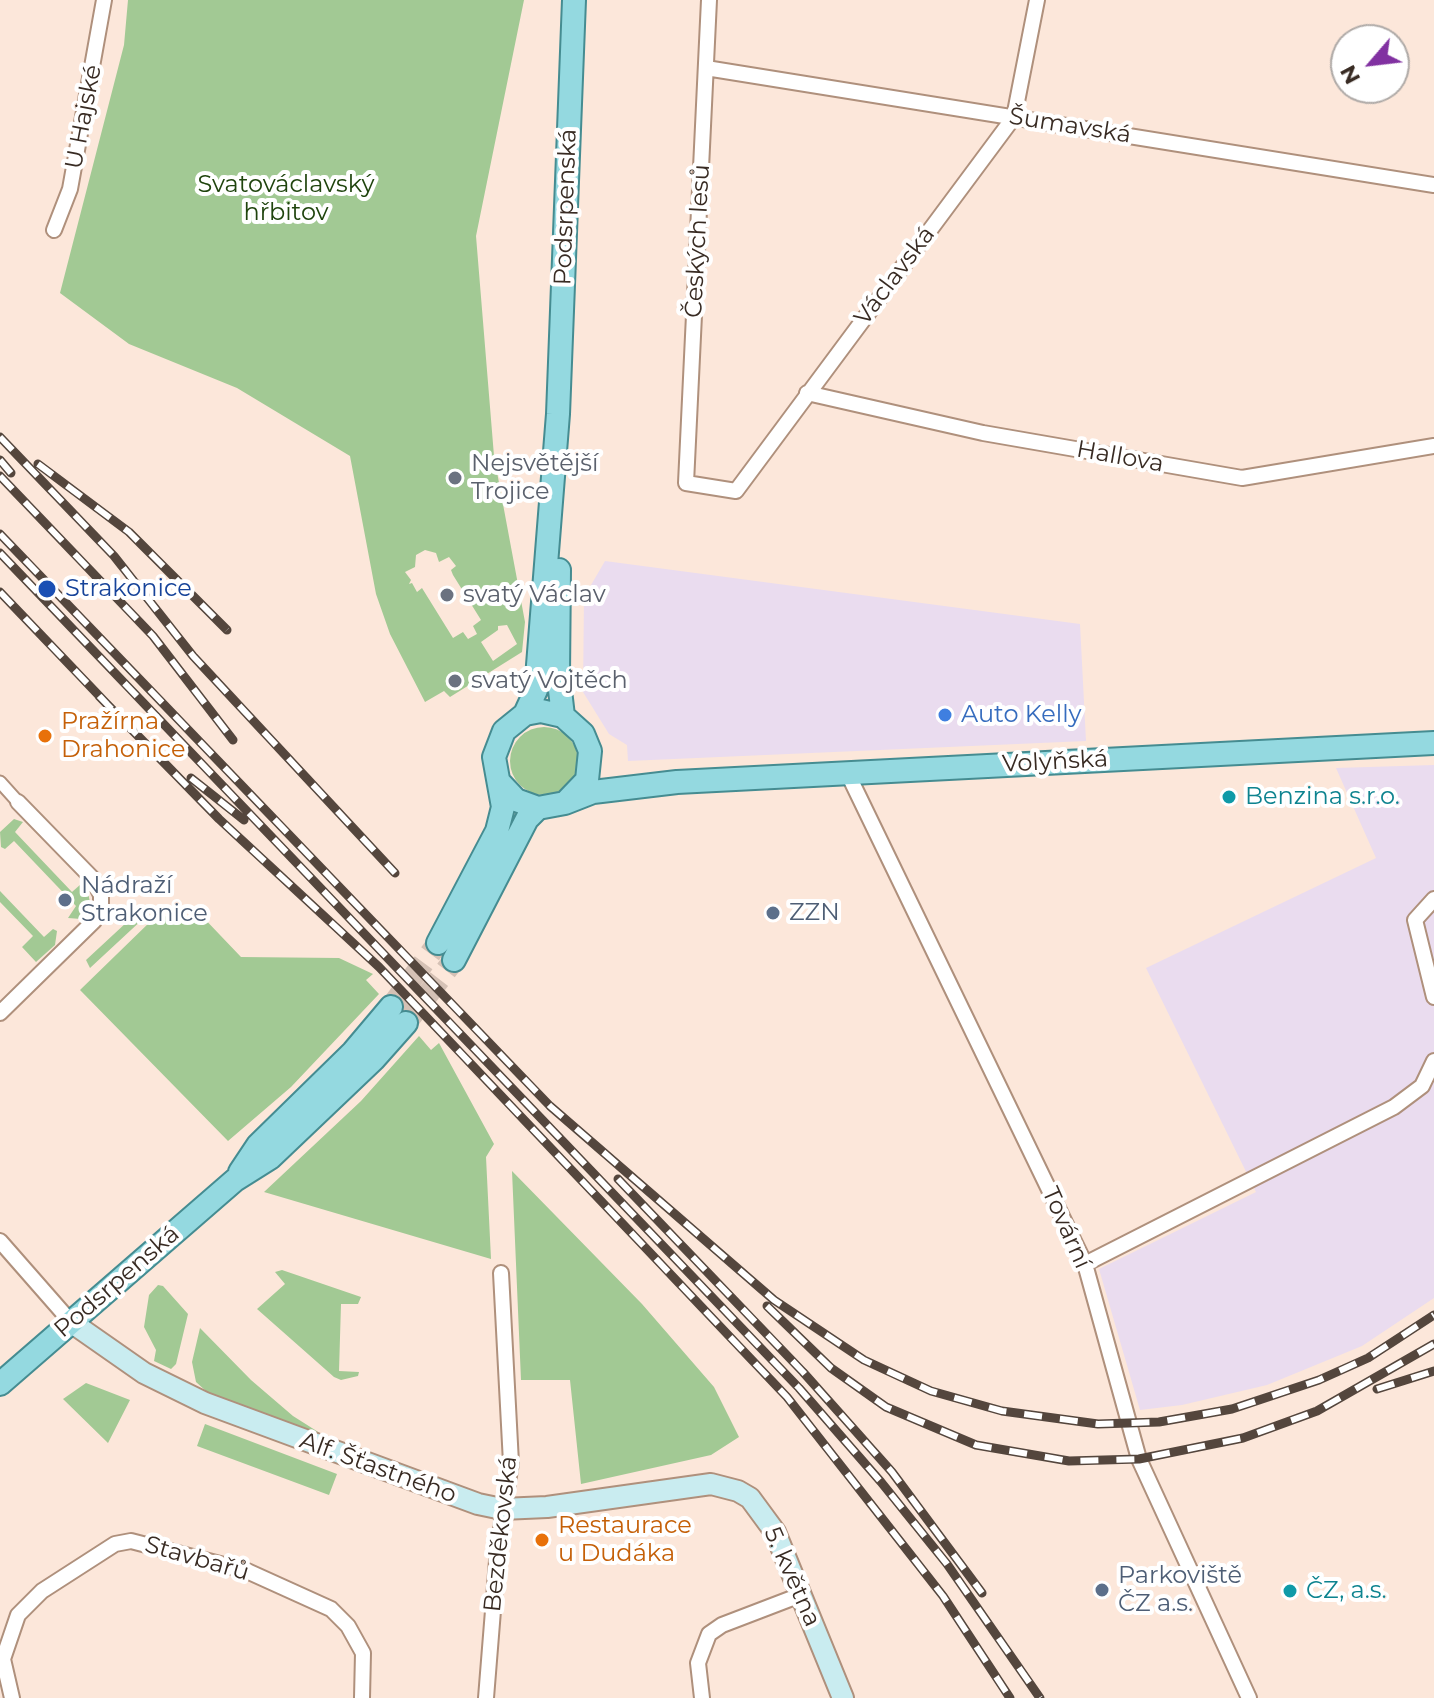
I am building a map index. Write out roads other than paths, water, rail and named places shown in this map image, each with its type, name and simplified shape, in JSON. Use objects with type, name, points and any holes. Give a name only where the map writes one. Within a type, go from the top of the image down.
[{"type":"main road","name":"Podsrpenská","points":[[563,716],[558,673],[558,414],[574,0]]},
{"type":"main road","name":"Podsrpenská","points":[[438,943],[497,831],[503,807],[494,757],[497,743],[513,721],[525,714],[536,690],[558,414]]},
{"type":"main road","points":[[500,783],[516,800],[538,808],[565,803],[587,780],[590,751],[583,734],[563,716],[541,711],[525,714]]},
{"type":"main road","name":"Volyňská","points":[[565,803],[593,792],[677,782],[1434,743]]},
{"type":"main road","name":"Volyňská","points":[[590,751],[612,777],[677,782]]},
{"type":"main road","points":[[454,960],[527,819],[538,808]]},
{"type":"main road","name":"Podsrpenská","points":[[0,1384],[235,1180],[270,1158],[316,1116],[398,1015]]},
{"type":"main road","name":"Alf. Šťastného","points":[[71,1322],[144,1373],[205,1403],[458,1498],[502,1509],[547,1507],[711,1484]]},
{"type":"main road","name":"5. května","points":[[711,1484],[731,1488],[750,1498],[775,1532],[803,1594],[843,1698]]},
{"type":"street","name":"U Hajské","points":[[54,230],[70,189],[104,0]]},
{"type":"street","name":"Českých lesů","points":[[686,483],[709,0]]},
{"type":"street","name":"Václavská","points":[[686,483],[736,491],[1014,117],[1037,0]]},
{"type":"street","name":"Šumavská","points":[[706,68],[1434,185]]},
{"type":"street","name":"Hallova","points":[[807,393],[983,433],[1242,478],[1434,446]]},
{"type":"street","name":"Tovární","points":[[847,772],[1085,1264],[1139,1459],[1249,1698]]},
{"type":"street","points":[[0,782],[93,879],[101,895],[101,906],[94,921],[0,1013]]},
{"type":"street","points":[[1434,899],[1415,920],[1434,997]]},
{"type":"street","points":[[1085,1264],[1394,1107],[1422,1086],[1434,1061]]},
{"type":"street","points":[[0,1241],[71,1322]]},
{"type":"street","name":"Bezděkovská","points":[[486,1698],[502,1509],[511,1463],[501,1273]]},
{"type":"street","name":"Stavbařů","points":[[12,1698],[2,1660],[13,1625],[42,1591],[115,1544],[147,1542],[247,1571],[331,1609],[348,1626],[363,1653],[362,1698]]},
{"type":"street","points":[[702,1698],[698,1663],[709,1634],[722,1625],[803,1594]]},
{"type":"tunnel","points":[[391,1007],[438,943]]},
{"type":"tunnel","points":[[406,1023],[454,960]]},
{"type":"railway","points":[[0,437],[114,556],[193,656],[395,873]]},
{"type":"railway","points":[[0,460],[11,473]]},
{"type":"railway","points":[[38,464],[129,532],[227,630]]},
{"type":"railway","points":[[0,476],[153,636],[233,740]]},
{"type":"railway","points":[[0,534],[550,1106],[774,1300],[864,1360],[931,1391],[1002,1411],[1098,1424],[1159,1422],[1232,1409],[1319,1380],[1368,1358],[1434,1315]]},
{"type":"railway","points":[[0,553],[799,1388],[947,1564],[1040,1698]]},
{"type":"railway","points":[[0,592],[107,704]]},
{"type":"railway","points":[[99,696],[219,819],[379,967],[787,1397],[943,1596],[1010,1698]]},
{"type":"railway","points":[[191,778],[244,820]]},
{"type":"railway","points":[[618,1179],[803,1372],[892,1472],[982,1593]]},
{"type":"railway","points":[[767,1306],[831,1368],[886,1407],[976,1445],[1069,1461],[1139,1459],[1243,1438],[1317,1411],[1434,1344]]},
{"type":"railway","points":[[1377,1389],[1434,1371]]},
{"type":"place","name":"Nejsvětější Trojice","points":[[455,478]]},
{"type":"place","name":"Strakonice","points":[[47,589]]},
{"type":"place","name":"svatý Václav","points":[[447,595]]},
{"type":"place","name":"svatý Vojtěch","points":[[455,681]]},
{"type":"place","name":"Auto Kelly","points":[[945,715]]},
{"type":"place","name":"Pražírna Drahonice","points":[[45,736]]},
{"type":"place","name":"Benzina s.r.o.","points":[[1229,797]]},
{"type":"place","name":"Nádraží Strakonice","points":[[65,900]]},
{"type":"place","name":"ZZN","points":[[773,913]]},
{"type":"place","name":"Restaurace u Dudáka","points":[[542,1540]]},
{"type":"place","name":"Parkoviště ČZ a.s.","points":[[1102,1590]]},
{"type":"place","name":"ČZ, a.s.","points":[[1290,1591]]},
{"type":"park label","name":"Svatováclavský hřbitov","points":[[286,199]]}]
